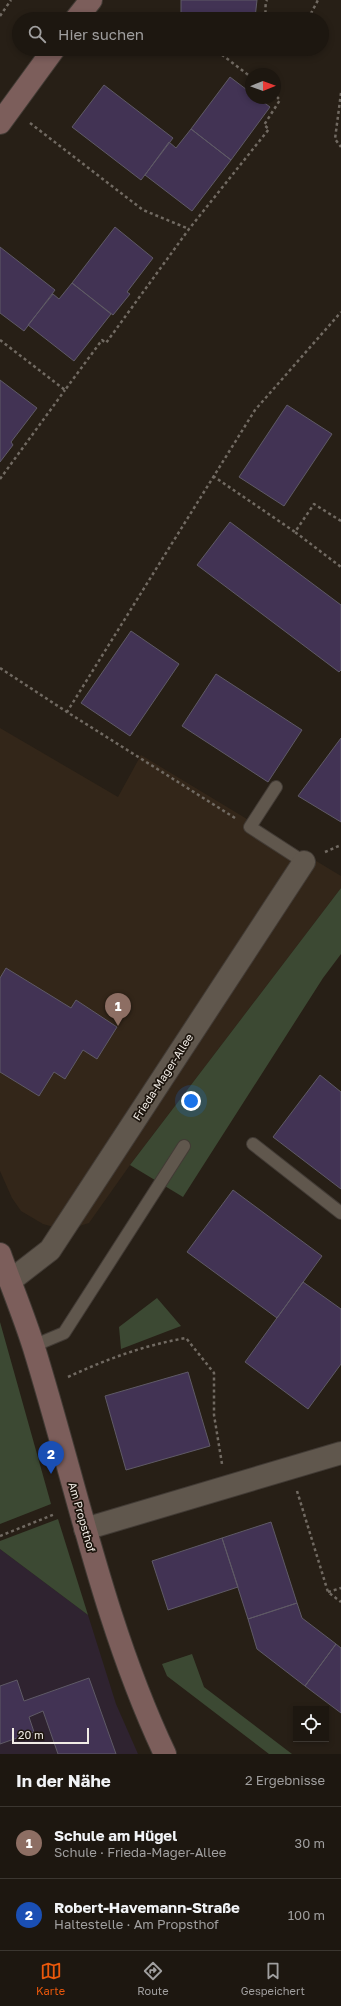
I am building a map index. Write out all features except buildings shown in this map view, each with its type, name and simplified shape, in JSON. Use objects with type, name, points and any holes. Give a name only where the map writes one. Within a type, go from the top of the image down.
[{"type":"street","points":[[82,12],[91,0]]},
{"type":"street","points":[[5,116],[49,56]]},
{"type":"street","name":"Frieda-Mager-Allee","points":[[10,1281],[50,1250],[304,862]]},
{"type":"street","name":"Am Propsthof","points":[[0,1254],[33,1346],[78,1505],[117,1634],[140,1696],[165,1754]]},
{"type":"street","points":[[85,1529],[341,1452]]},
{"type":"lane","points":[[276,787],[250,827],[304,862]]},
{"type":"lane","points":[[253,1144],[341,1213]]},
{"type":"lane","points":[[33,1346],[64,1333],[184,1146]]},
{"type":"path","points":[[0,16],[11,0]]},
{"type":"path","points":[[267,0],[265,3],[267,12]]},
{"type":"path","points":[[312,12],[318,0]]},
{"type":"path","points":[[224,56],[245,72]]},
{"type":"path","points":[[341,93],[335,139],[341,147]]},
{"type":"path","points":[[0,480],[102,340],[106,343],[189,229],[269,129],[264,125],[277,104]]},
{"type":"path","points":[[5,116],[143,210],[189,229]]},
{"type":"path","points":[[67,712],[255,410],[341,312]]},
{"type":"path","points":[[0,340],[65,390]]},
{"type":"path","points":[[213,476],[295,532],[341,567]]},
{"type":"path","points":[[295,532],[314,504],[341,521]]},
{"type":"path","points":[[0,668],[250,827]]},
{"type":"path","points":[[45,1387],[110,1358],[161,1342],[186,1338],[214,1373],[214,1415],[226,1486]]},
{"type":"path","points":[[290,1467],[328,1592],[341,1602]]},
{"type":"path","points":[[0,1536],[78,1505]]},
{"type":"path","points":[[328,1592],[341,1588]]},
{"type":"shaded area","points":[[0,728],[118,797],[141,755],[341,876],[341,888],[130,1165],[89,1223],[73,1228],[57,1228],[43,1224],[21,1211],[12,1198],[0,1171]]},
{"type":"shaded area","points":[[0,1549],[88,1615],[116,1704],[138,1754],[0,1754]]},
{"type":"green space","points":[[341,888],[341,954],[323,978],[183,1197],[130,1165]]},
{"type":"green space","points":[[157,1298],[181,1326],[121,1349],[119,1327]]},
{"type":"green space","points":[[0,1322],[51,1504],[0,1524]]},
{"type":"green space","points":[[58,1519],[88,1615],[0,1549],[0,1541]]},
{"type":"green space","points":[[192,1654],[204,1687],[292,1754],[269,1754],[167,1676],[162,1664]]},
{"type":"place","name":"Schule am Hügel","points":[[118,1026]]},
{"type":"place","name":"Robert-Havemann-Straße","points":[[51,1474]]}]
